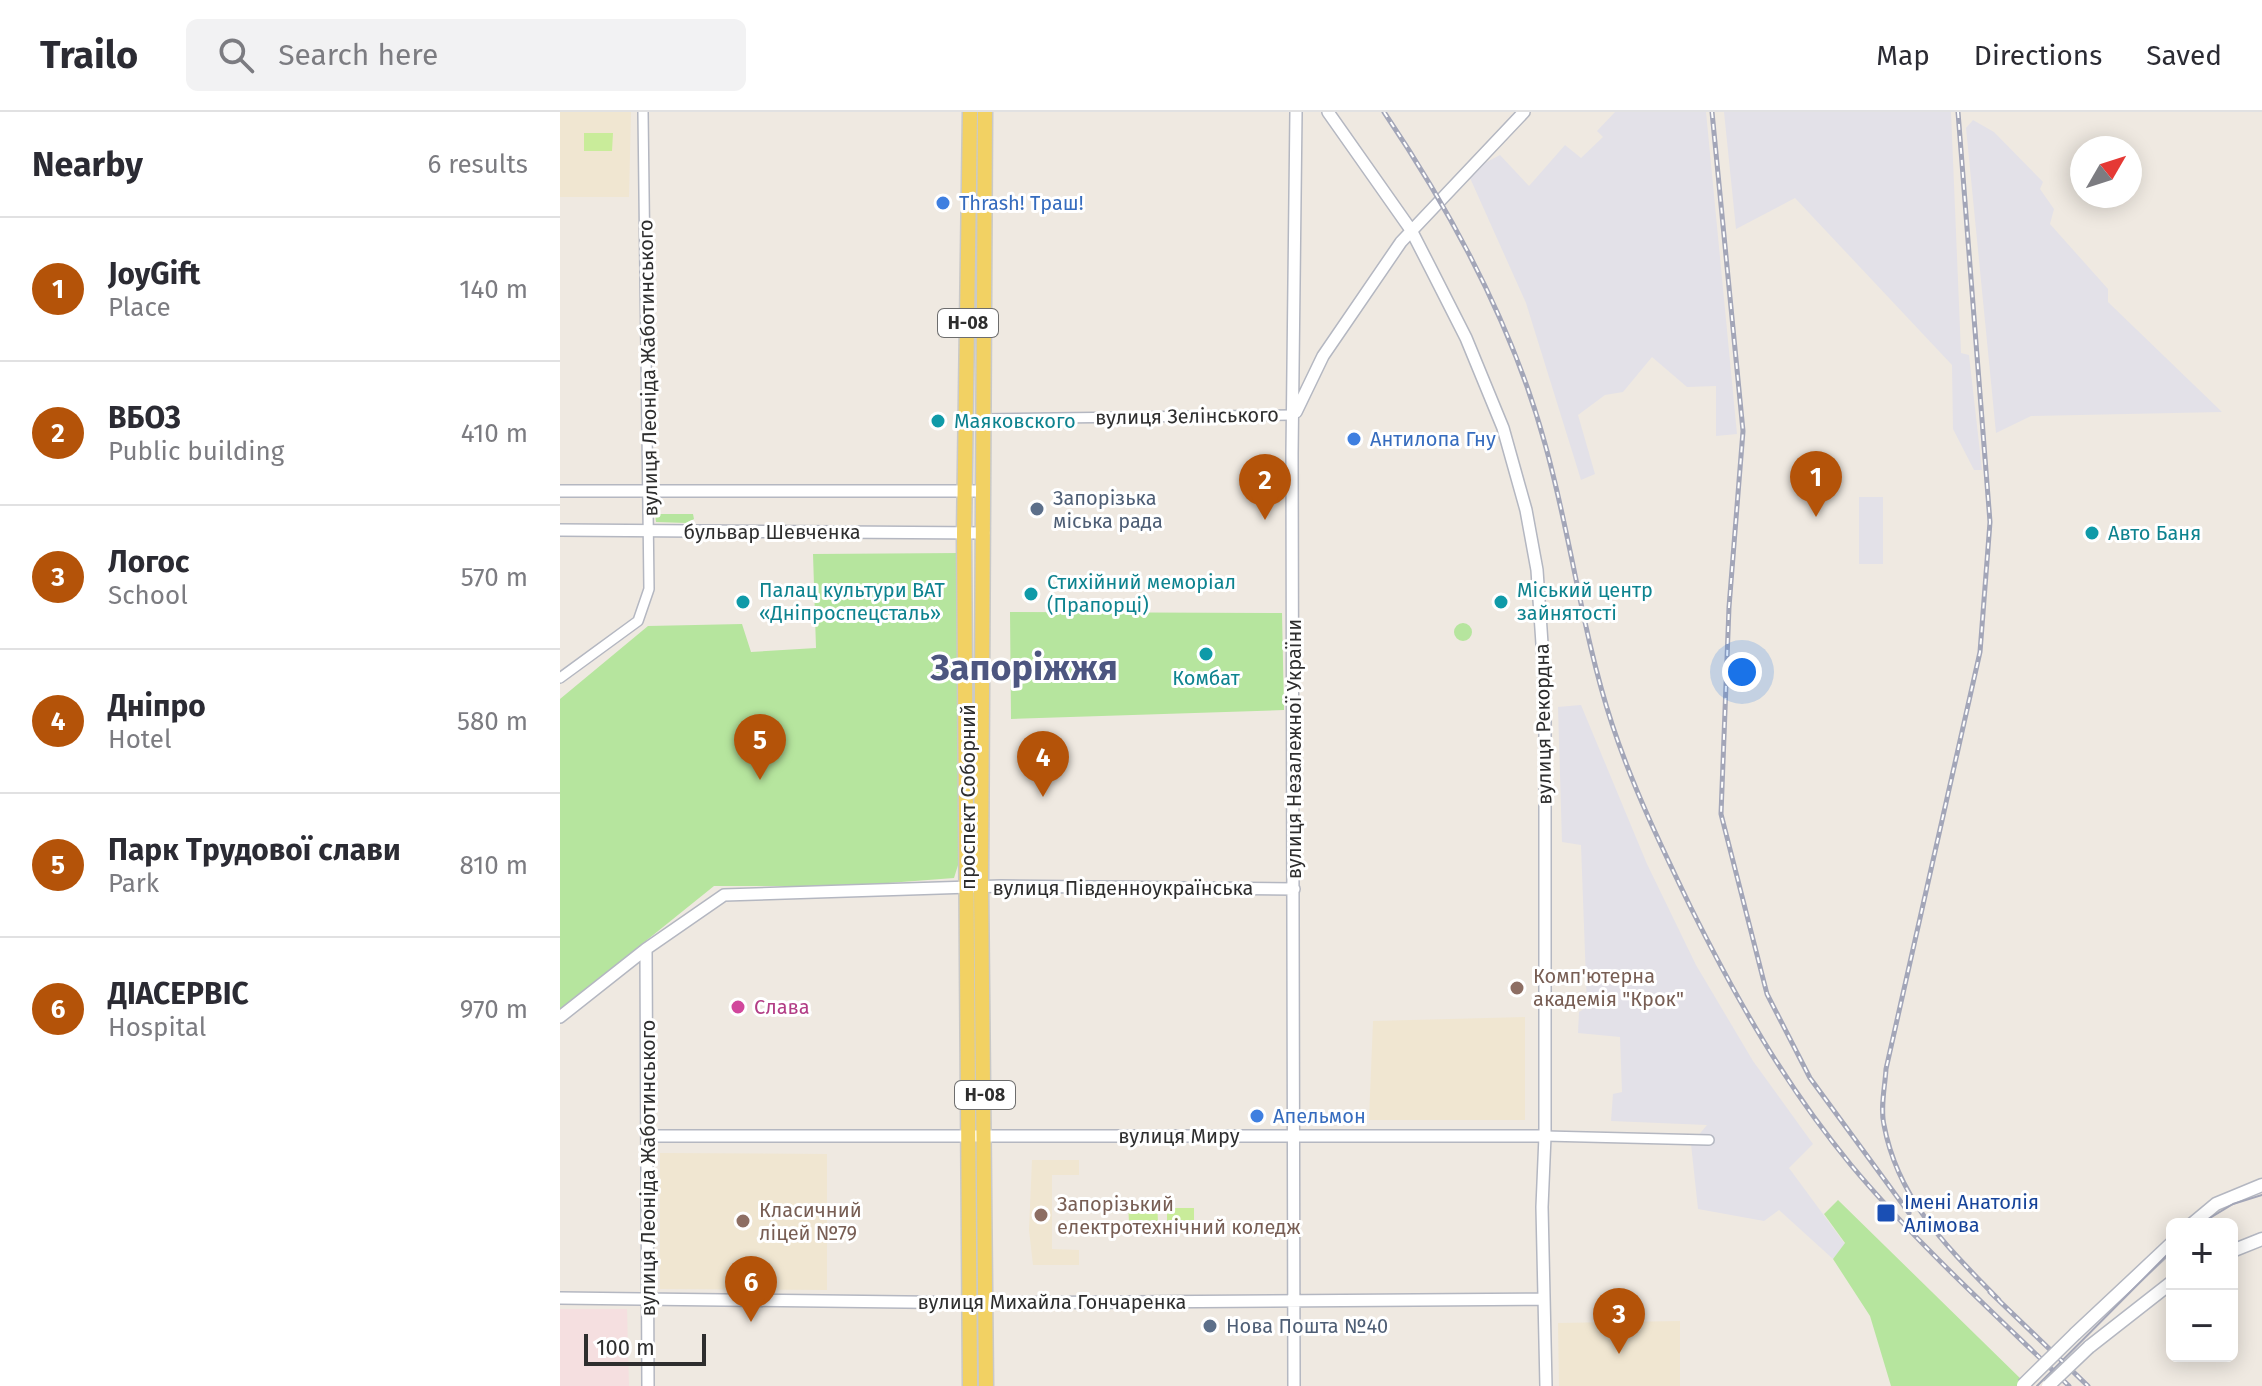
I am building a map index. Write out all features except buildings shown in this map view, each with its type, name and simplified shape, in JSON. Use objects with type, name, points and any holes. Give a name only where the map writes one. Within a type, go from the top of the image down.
[{"type":"main road","name":"проспект Соборний","points":[[970,112],[964,534],[974,887],[986,1135],[986,1386]]},
{"type":"main road","name":"проспект Соборний","points":[[970,1386],[969,1135],[984,533],[985,112]]},
{"type":"main road","points":[[2199,1218],[2216,1204],[2262,1185]]},
{"type":"main road","points":[[2238,1249],[2262,1239]]},
{"type":"main road","points":[[2023,1386],[2166,1249]]},
{"type":"main road","points":[[2048,1386],[2089,1347],[2166,1287]]},
{"type":"street","name":"вулиця Леоніда Жаботинського","points":[[560,678],[638,621],[649,589],[643,112]]},
{"type":"street","name":"вулиця Незалежної України","points":[[1294,1386],[1296,112]]},
{"type":"street","name":"вулиця Рекордна","points":[[1328,112],[1411,230],[1466,338],[1503,428],[1526,510],[1537,570],[1545,688],[1546,1386]]},
{"type":"street","points":[[1294,415],[1323,356],[1411,230],[1461,182],[1524,112]]},
{"type":"street","name":"вулиця Зелінського","points":[[984,419],[1294,415]]},
{"type":"street","name":"бульвар Шевченка","points":[[560,491],[984,491]]},
{"type":"street","name":"бульвар Шевченка","points":[[560,530],[984,533]]},
{"type":"street","name":"вулиця Південноукраїнська","points":[[560,1017],[646,949],[724,895],[974,887],[1294,889]]},
{"type":"street","name":"вулиця Леоніда Жаботинського","points":[[646,949],[648,1386]]},
{"type":"street","name":"вулиця Миру","points":[[649,1136],[1545,1136],[1709,1140]]},
{"type":"street","name":"вулиця Михайла Гончаренка","points":[[560,1298],[986,1303],[1544,1299]]},
{"type":"shaded area","points":[[560,112],[631,112],[629,197],[560,197]]},
{"type":"shaded area","points":[[1615,112],[1706,112],[1737,434],[1716,436],[1716,386],[1687,387],[1652,357],[1623,392],[1605,395],[1578,415],[1595,474],[1581,480],[1526,303],[1470,178],[1481,165],[1500,155],[1529,186],[1565,145],[1581,158],[1603,137],[1597,131]]},
{"type":"shaded area","points":[[1724,112],[1951,112],[1961,353],[1969,355],[1982,470],[1974,470],[1953,429],[1952,365],[1795,198],[1736,229]]},
{"type":"shaded area","points":[[1973,120],[1994,132],[2043,182],[2040,189],[2054,209],[2050,224],[2108,289],[2108,302],[2222,412],[2031,416],[1996,433],[1966,128]]},
{"type":"shaded area","points":[[1859,497],[1883,497],[1883,564],[1859,564]]},
{"type":"shaded area","points":[[1581,705],[1647,864],[1696,965],[1753,1061],[1813,1144],[1789,1168],[1845,1244],[1833,1259],[1779,1210],[1764,1221],[1698,1209],[1691,1144],[1707,1125],[1611,1121],[1613,1094],[1622,1092],[1620,1037],[1578,1033],[1579,1012],[1587,1007],[1581,845],[1562,842],[1558,707]]},
{"type":"shaded area","points":[[1525,1017],[1525,1120],[1369,1120],[1373,1021]]},
{"type":"shaded area","name":"Класичний ліцей №79","points":[[660,1153],[827,1154],[827,1290],[660,1289]]},
{"type":"shaded area","name":"Запорізький електротехнічний коледж","points":[[1032,1160],[1079,1160],[1079,1175],[1052,1175],[1052,1249],[1079,1250],[1079,1265],[1033,1265],[1029,1230]]},
{"type":"shaded area","points":[[560,1309],[627,1309],[629,1386],[560,1386]]},
{"type":"shaded area","points":[[1680,1321],[1680,1386],[1559,1386],[1558,1323]]},
{"type":"green space","points":[[584,133],[613,133],[612,151],[584,151]]},
{"type":"green space","points":[[655,514],[693,514],[694,519],[687,523],[656,522]]},
{"type":"green space","points":[[960,553],[959,862],[954,878],[849,886],[714,886],[560,1010],[560,699],[648,626],[742,624],[751,652],[816,648],[813,554]]},
{"type":"green space","points":[[1010,612],[1282,613],[1284,710],[1011,719]]},
{"type":"green space","points":[[1459,623],[1467,623],[1472,632],[1470,639],[1459,641],[1454,636],[1454,628]]},
{"type":"green space","points":[[1838,1200],[2025,1383],[2022,1386],[1891,1386],[1870,1316],[1833,1259],[1845,1243],[1824,1214]]},
{"type":"green space","points":[[1157,1202],[1158,1222],[1129,1222],[1128,1203]]},
{"type":"green space","points":[[1167,1208],[1194,1208],[1194,1224],[1167,1224]]},
{"type":"tram line","points":[[2210,1218],[2233,1204],[2262,1195]]},
{"type":"tram line","points":[[2037,1386],[2166,1256]]},
{"type":"railway","points":[[1384,112],[1456,230],[1516,357],[1545,444],[1593,655],[1612,724],[1659,840],[1726,976],[1784,1073],[1851,1165],[1929,1251],[2069,1386]]},
{"type":"railway","points":[[1712,112],[1743,431],[1729,607],[1721,814],[1767,994],[1810,1078],[1909,1213]]},
{"type":"railway","points":[[1958,112],[1990,522],[1980,652],[1886,1069],[1882,1112],[1891,1152],[1913,1200],[1944,1242],[1999,1300]]},
{"type":"railway","points":[[1990,1292],[2088,1386]]},
{"type":"place","name":"Thrash! Траш!","points":[[943,203]]},
{"type":"place","name":"Маяковского","points":[[938,421]]},
{"type":"place","name":"Антилопа Гну","points":[[1354,439]]},
{"type":"place","name":"Запорізька міська рада","points":[[1037,509]]},
{"type":"place","name":"JoyGift","points":[[1816,517]]},
{"type":"place","name":"ВБОЗ","points":[[1265,520]]},
{"type":"place","name":"Авто Баня","points":[[2092,533]]},
{"type":"place","name":"Стихійний меморіал (Прапорці)","points":[[1031,594]]},
{"type":"place","name":"Палац культури ВАТ «Дніпроспецсталь»","points":[[743,602]]},
{"type":"place","name":"Міський центр зайнятості","points":[[1501,602]]},
{"type":"place","name":"Комбат","points":[[1206,654]]},
{"type":"place","name":"Парк Трудової слави","points":[[760,780]]},
{"type":"place","name":"Дніпро","points":[[1043,797]]},
{"type":"place","name":"Комп'ютерна академія \"Крок\"","points":[[1517,988]]},
{"type":"place","name":"Слава","points":[[738,1007]]},
{"type":"place","name":"Апельмон","points":[[1257,1116]]},
{"type":"place","name":"Імені Анатолія Алімова","points":[[1886,1213]]},
{"type":"place","name":"Запорізький електротехнічний коледж","points":[[1041,1215]]},
{"type":"place","name":"Класичний ліцей №79","points":[[743,1221]]},
{"type":"place","name":"ДІАСЕРВІС","points":[[751,1322]]},
{"type":"place","name":"Нова Пошта №40","points":[[1210,1326]]},
{"type":"place","name":"Логос","points":[[1619,1354]]},
{"type":"district","name":"Запоріжжя","points":[[1024,668]]}]
